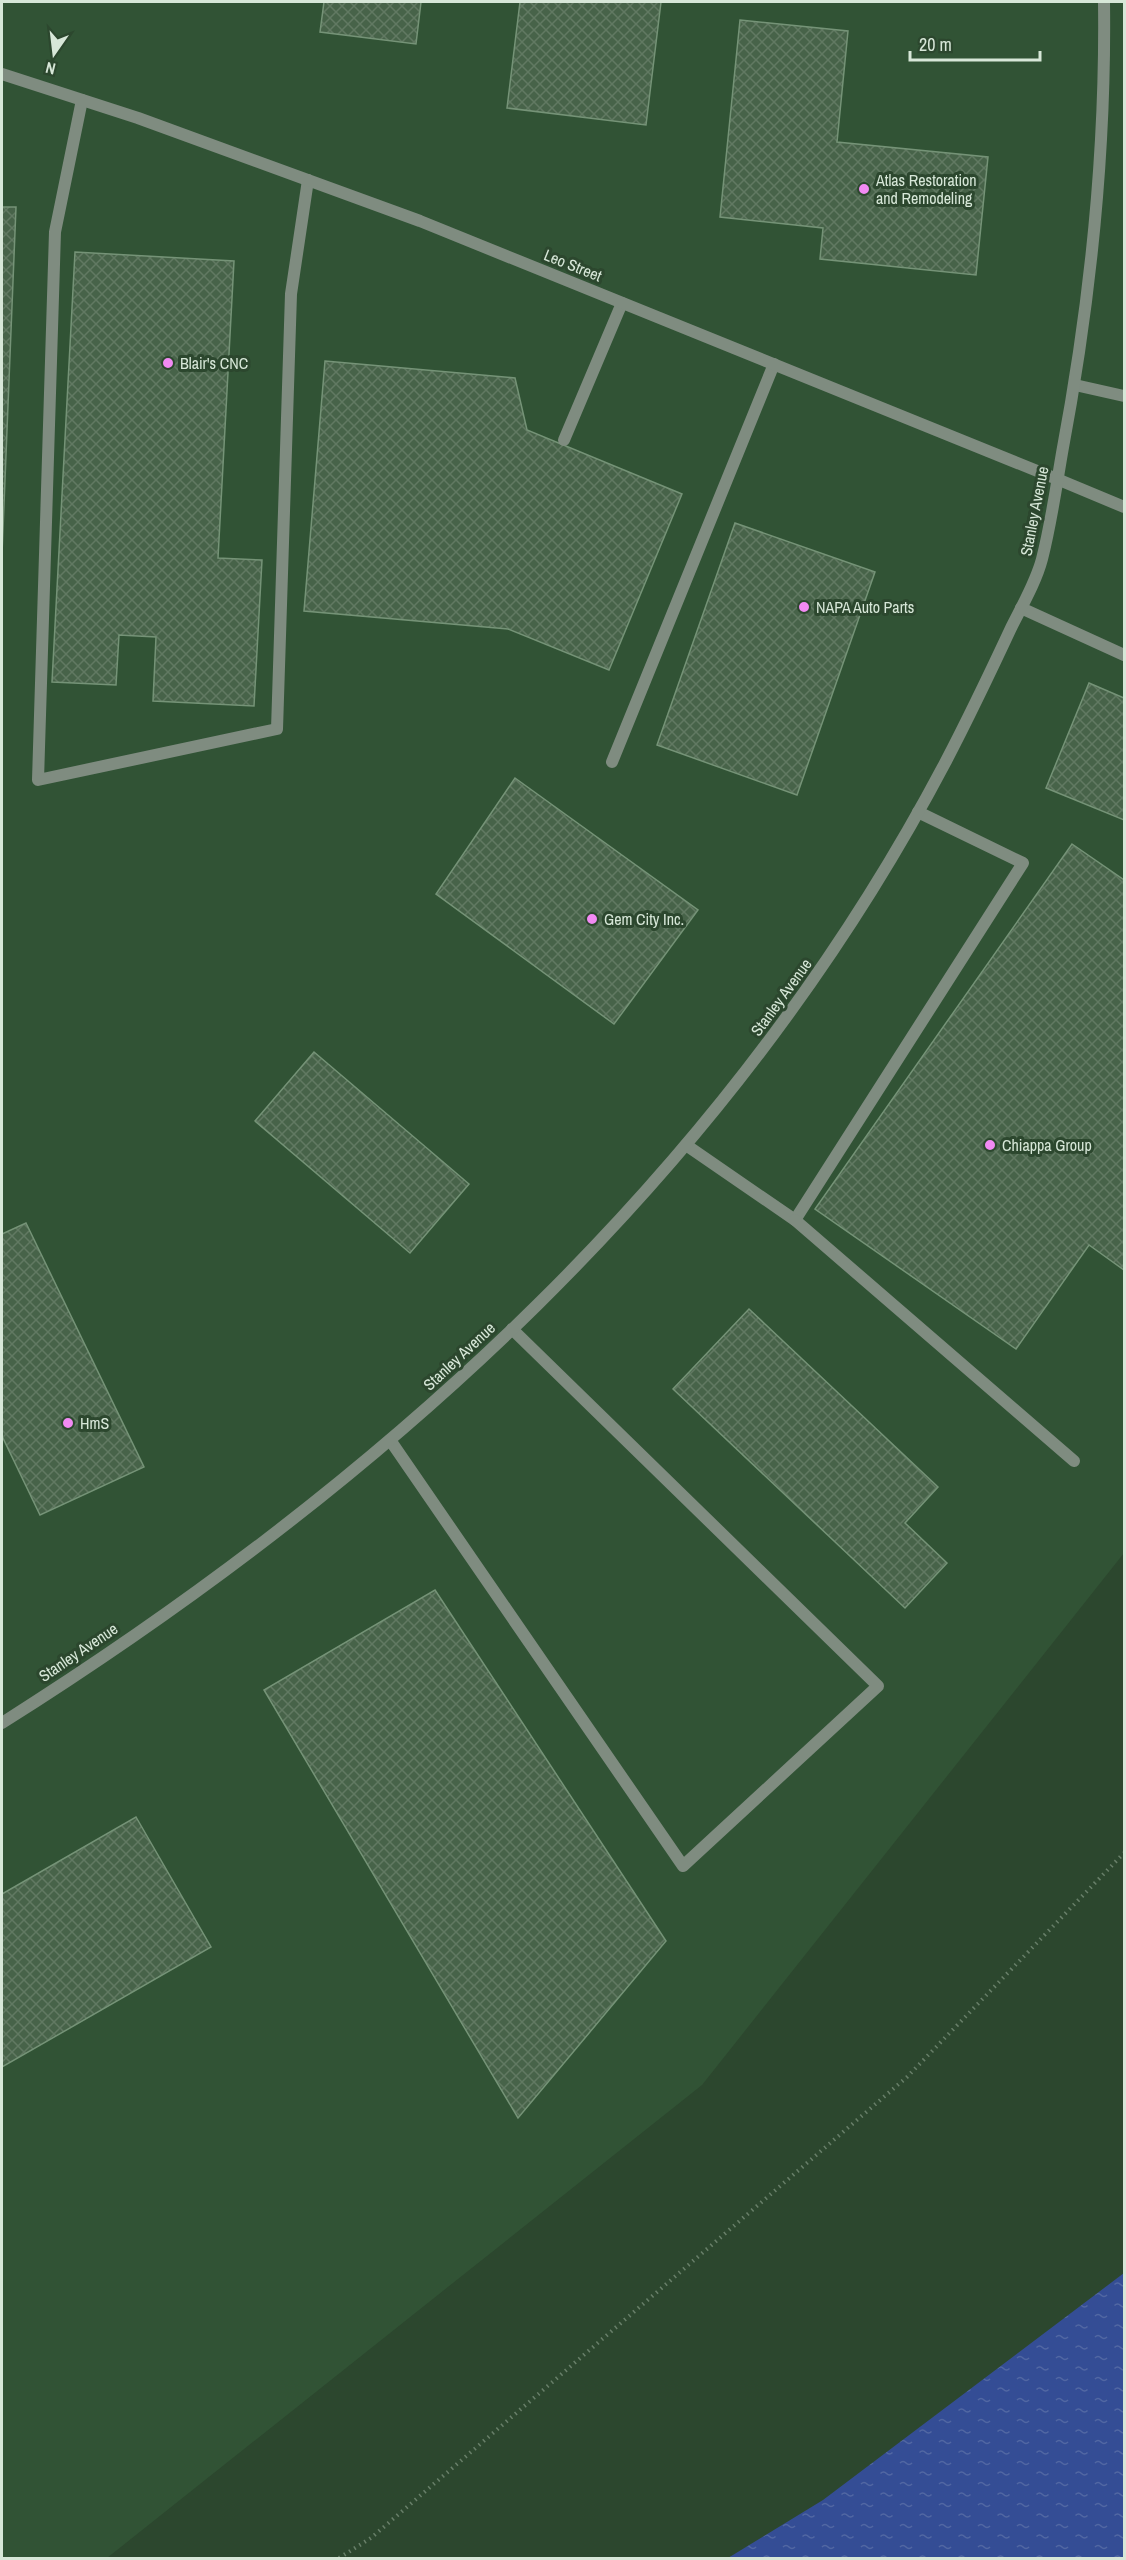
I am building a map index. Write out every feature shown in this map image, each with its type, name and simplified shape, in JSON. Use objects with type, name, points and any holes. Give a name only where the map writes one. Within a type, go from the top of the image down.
[{"type":"street","name":"Stanley Avenue","points":[[2,1723],[173,1608],[269,1538],[390,1440],[513,1329],[559,1283],[686,1145],[784,1022],[837,948],[918,812],[970,714],[1041,564],[1075,385],[1096,216],[1105,67],[1104,2]]},
{"type":"street","name":"Leo Street","points":[[2,74],[82,100],[420,221],[1125,507]]},
{"type":"street","points":[[82,100],[56,232],[38,780],[277,729],[291,294],[308,180]]},
{"type":"street","points":[[564,440],[622,303]]},
{"type":"street","points":[[612,762],[774,364]]},
{"type":"street","points":[[1075,385],[1125,396]]},
{"type":"street","points":[[1021,608],[1125,655]]},
{"type":"street","points":[[795,1220],[1023,863],[918,812]]},
{"type":"street","points":[[686,1145],[795,1220],[1074,1461]]},
{"type":"street","points":[[390,1440],[683,1866],[878,1686],[513,1329]]},
{"type":"path","points":[[339,2559],[370,2538],[907,2078],[1125,1853]]},
{"type":"shaded area","points":[[2,2],[1124,2],[1124,1553],[702,2085],[107,2558],[2,2558]]},
{"type":"water","points":[[1124,2273],[1124,2558],[728,2558],[823,2500]]},
{"type":"building","points":[[324,2],[421,2],[416,44],[320,32]]},
{"type":"building","points":[[520,2],[661,2],[646,125],[507,108]]},
{"type":"building","points":[[740,20],[848,31],[837,142],[988,157],[976,275],[820,259],[823,228],[720,217]]},
{"type":"building","points":[[2,207],[16,207],[2,554]]},
{"type":"building","points":[[75,252],[234,261],[218,558],[262,560],[254,706],[153,701],[156,637],[119,635],[116,685],[52,682]]},
{"type":"building","points":[[325,361],[515,378],[527,430],[682,494],[609,670],[508,629],[304,611]]},
{"type":"building","points":[[735,523],[875,572],[797,795],[657,745]]},
{"type":"building","points":[[1089,683],[1124,698],[1124,820],[1046,788]]},
{"type":"building","points":[[515,778],[698,910],[614,1024],[436,894]]},
{"type":"building","points":[[1072,844],[1124,880],[1124,1270],[1089,1245],[1016,1349],[815,1209]]},
{"type":"building","points":[[314,1052],[469,1184],[410,1253],[255,1121]]},
{"type":"building","points":[[26,1223],[144,1467],[40,1515],[2,1436],[2,1234]]},
{"type":"building","points":[[749,1309],[938,1487],[905,1523],[947,1563],[905,1608],[673,1389]]},
{"type":"building","points":[[435,1590],[666,1941],[518,2118],[264,1690]]},
{"type":"building","points":[[136,1817],[211,1947],[2,2067],[2,1894]]},
{"type":"place","name":"Atlas Restoration and Remodeling","points":[[864,189]]},
{"type":"place","name":"Blair's CNC","points":[[168,363]]},
{"type":"place","name":"NAPA Auto Parts","points":[[804,607]]},
{"type":"place","name":"Gem City Inc.","points":[[592,919]]},
{"type":"place","name":"Chiappa Group","points":[[990,1145]]},
{"type":"place","name":"HmS","points":[[68,1423]]}]
